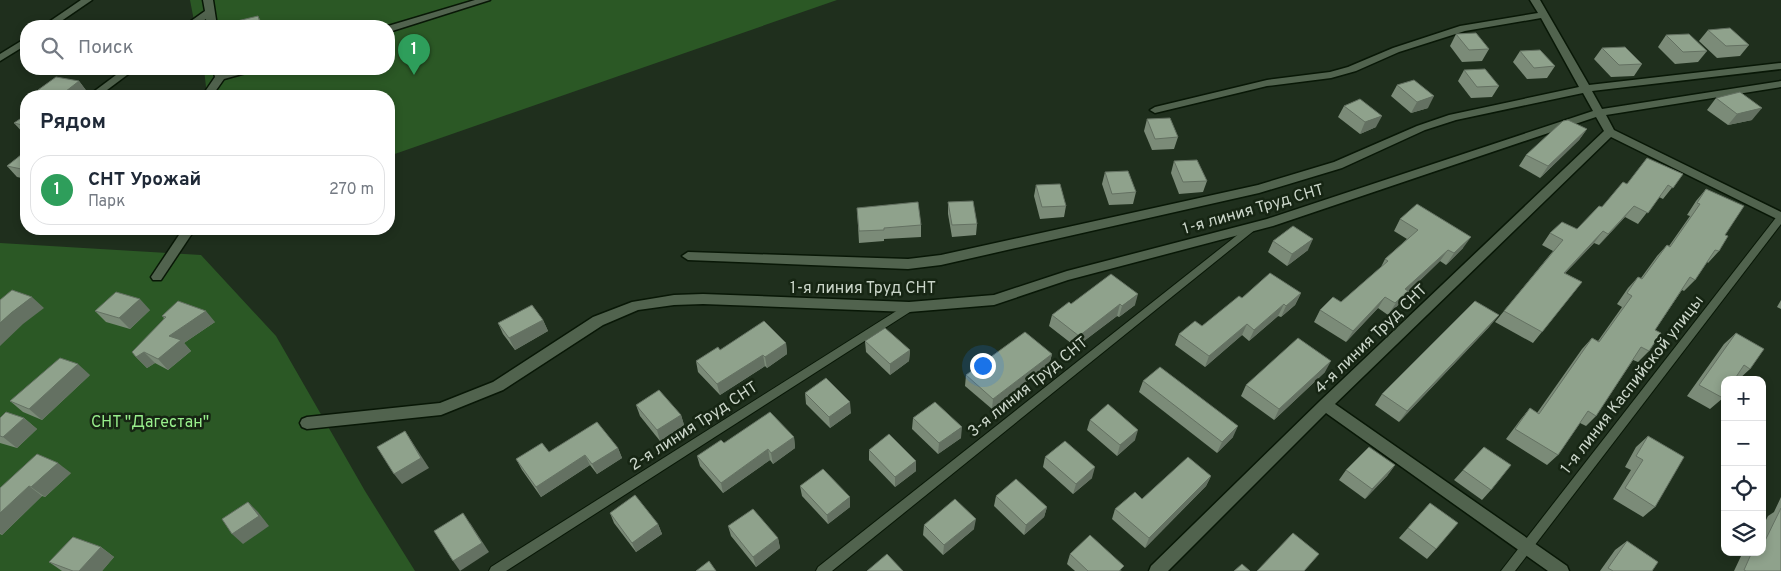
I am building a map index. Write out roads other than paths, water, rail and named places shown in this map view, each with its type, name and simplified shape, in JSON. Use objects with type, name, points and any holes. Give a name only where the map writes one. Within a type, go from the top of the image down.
[{"type":"street","points":[[57,20],[87,0]]},
{"type":"street","points":[[208,0],[211,20]]},
{"type":"street","points":[[395,26],[485,0]]},
{"type":"street","points":[[1535,0],[1610,132],[1781,217]]},
{"type":"street","points":[[198,20],[210,12]]},
{"type":"street","points":[[1155,110],[1267,83],[1331,75],[1352,69],[1429,38],[1463,28],[1544,15]]},
{"type":"street","points":[[0,58],[20,45]]},
{"type":"street","points":[[688,256],[908,264],[941,260],[1259,189],[1338,164],[1421,128],[1453,117],[1586,89],[1781,66]]},
{"type":"street","points":[[101,90],[122,75]]},
{"type":"street","points":[[210,90],[218,75]]},
{"type":"street","name":"1-я линия Труд СНТ","points":[[307,423],[442,409],[498,386],[598,321],[636,305],[674,300],[703,299],[849,306],[909,306],[994,300],[1068,276],[1253,227],[1599,113],[1781,84]]},
{"type":"street","name":"4-я линия Труд СНТ","points":[[1157,571],[1325,405],[1610,132]]},
{"type":"street","points":[[157,277],[185,235]]},
{"type":"street","points":[[1325,405],[1561,571]]},
{"type":"lane","name":"1-я линия Каспийской улицы","points":[[1507,571],[1781,217]]},
{"type":"lane","name":"3-я линия Труд СНТ","points":[[822,571],[1253,227]]},
{"type":"lane","name":"2-я линия Труд СНТ","points":[[496,571],[909,306]]},
{"type":"place","name":"СНТ Урожай","points":[[414,75]]},
{"type":"park label","name":"СНТ \"Дагестан\"","points":[[150,421]]}]
